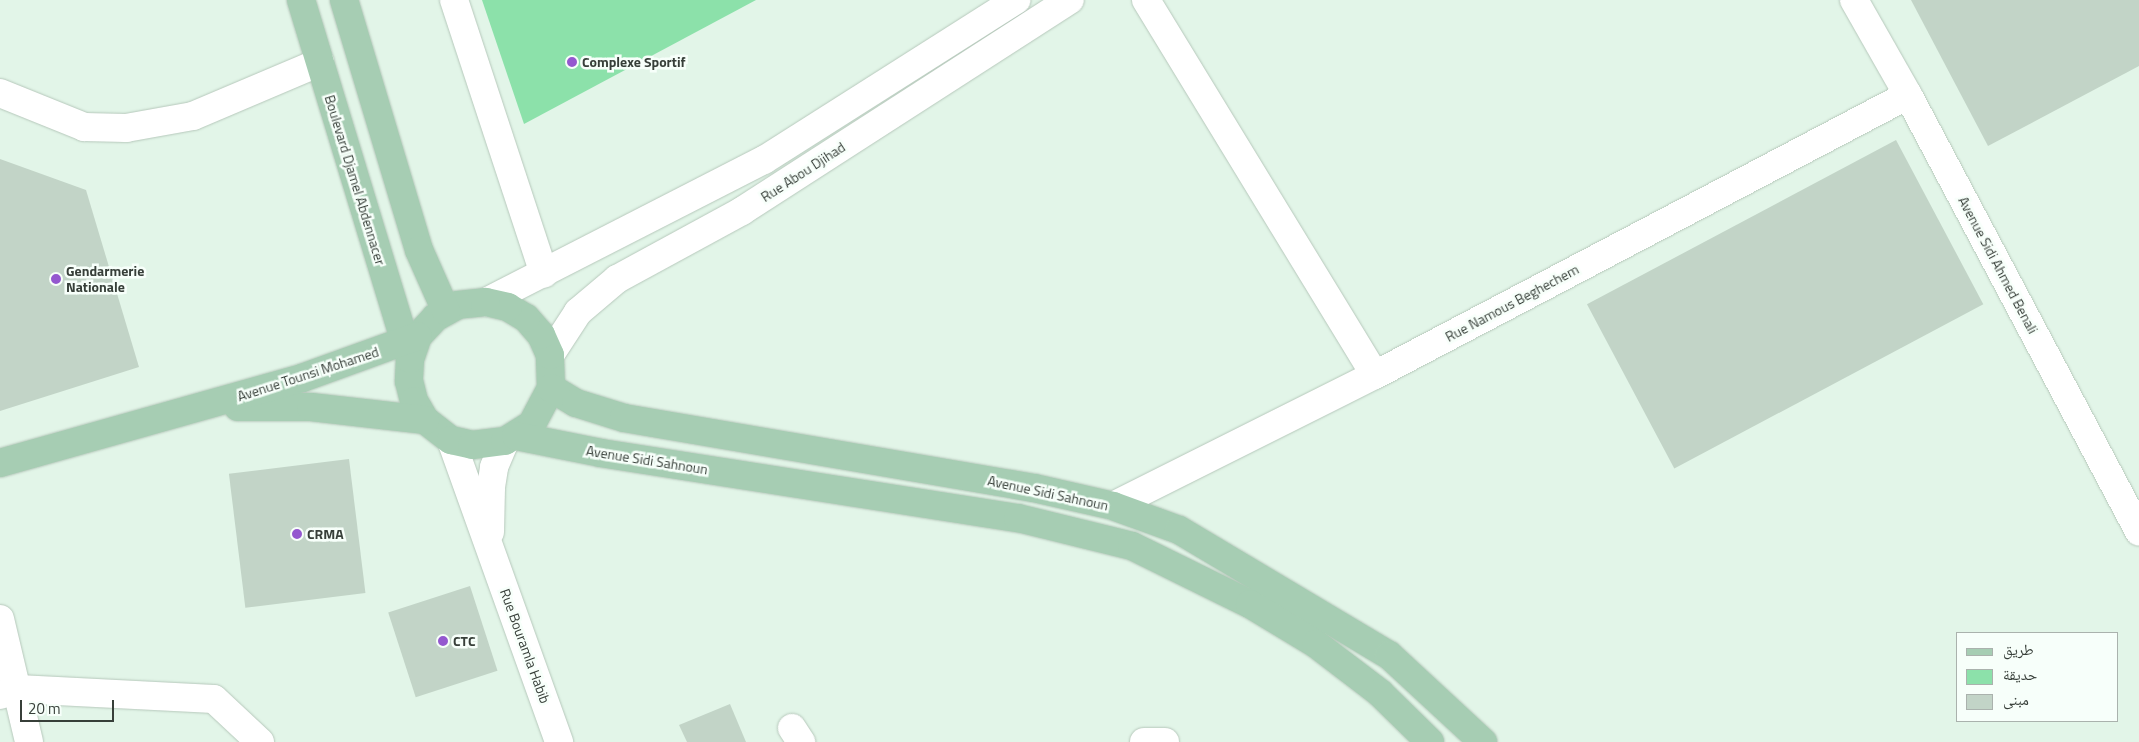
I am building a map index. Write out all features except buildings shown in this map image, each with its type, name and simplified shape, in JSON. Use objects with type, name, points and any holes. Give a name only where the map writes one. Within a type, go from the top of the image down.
[{"type":"main road","name":"Boulevard Djamel Abdennacer","points":[[301,0],[411,346]]},
{"type":"main road","points":[[344,0],[419,250],[446,311]]},
{"type":"main road","points":[[486,302],[508,307],[526,318],[541,335],[550,355],[551,388],[532,424],[511,439],[472,445],[452,440],[425,420],[414,401],[409,380],[411,346],[446,311],[458,305],[486,302]]},
{"type":"main road","name":"Avenue Tounsi Mohamed","points":[[0,463],[196,409],[411,346]]},
{"type":"main road","name":"Avenue Sidi Sahnoun","points":[[551,388],[576,403],[624,418],[1034,488],[1114,506],[1179,530],[1389,655],[1483,742]]},
{"type":"main road","name":"Avenue Tounsi Mohamed","points":[[196,409],[311,407],[425,420]]},
{"type":"main road","name":"Avenue Sidi Sahnoun","points":[[511,439],[1018,518],[1132,546],[1243,600],[1316,644],[1380,693],[1430,742]]},
{"type":"street","points":[[454,0],[544,274]]},
{"type":"street","name":"Rue Abou Djihad","points":[[486,302],[764,160],[1016,0]]},
{"type":"street","name":"Rue Abou Djihad","points":[[550,355],[578,312],[616,279],[742,211],[1070,0]]},
{"type":"street","points":[[1146,0],[1374,375]]},
{"type":"street","name":"Avenue Sidi Ahmed Benali","points":[[1854,0],[1908,95],[2139,532]]},
{"type":"street","points":[[0,93],[84,127],[126,128],[193,116],[320,62]]},
{"type":"street","name":"Rue Namous Beghechem","points":[[1114,506],[1374,375],[1908,95]]},
{"type":"street","points":[[491,551],[491,487],[494,467],[511,439]]},
{"type":"street","name":"Rue Bouramla Habib","points":[[452,440],[559,742]]},
{"type":"street","points":[[0,618],[9,692],[29,742]]},
{"type":"street","points":[[9,692],[214,699],[260,742]]},
{"type":"street","points":[[1144,742],[1165,742]]},
{"type":"green space","name":"Complexe Sportif","points":[[482,0],[756,0],[524,124]]},
{"type":"place","name":"Complexe Sportif","points":[[572,62]]},
{"type":"place","name":"Gendarmerie Nationale","points":[[56,279]]},
{"type":"place","name":"CRMA","points":[[297,534]]},
{"type":"place","name":"CTC","points":[[443,641]]}]
